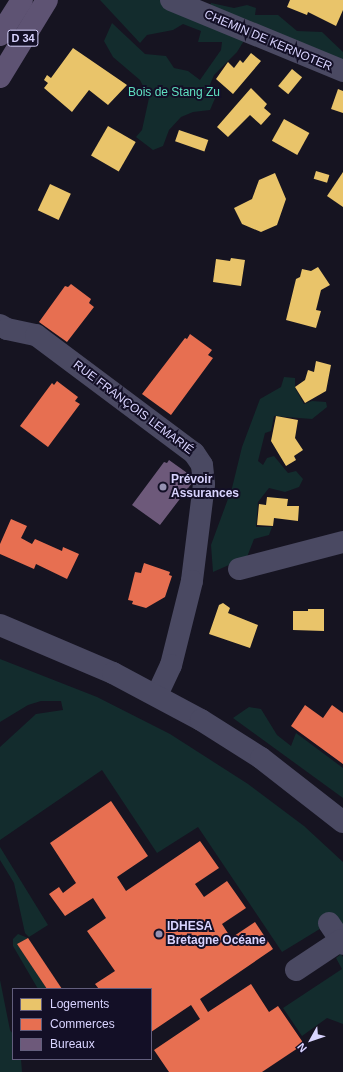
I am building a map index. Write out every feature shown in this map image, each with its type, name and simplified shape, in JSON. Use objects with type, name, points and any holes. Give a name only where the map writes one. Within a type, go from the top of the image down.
[{"type":"main road","name":"D 34","points":[[0,35],[22,0]]},
{"type":"main road","name":"D 34","points":[[0,77],[47,0]]},
{"type":"street","name":"CHEMIN DE KERNOTER","points":[[171,0],[343,71]]},
{"type":"street","name":"RUE FRANÇOIS LEMARIÉ","points":[[0,325],[7,329],[36,335],[194,453],[202,465],[204,484],[192,581],[171,665],[157,695]]},
{"type":"street","points":[[238,569],[343,542]]},
{"type":"street","points":[[0,625],[58,648],[157,695],[261,758],[343,822]]},
{"type":"street","points":[[296,970],[338,936]]},
{"type":"green space","name":"Bois de Stang Zu","points":[[100,0],[181,0],[205,22],[211,3],[234,8],[247,5],[256,8],[255,15],[278,15],[297,31],[322,32],[343,52],[343,63],[245,39],[237,52],[214,75],[209,87],[216,96],[210,110],[193,112],[181,117],[169,130],[163,146],[153,150],[136,137],[142,130],[149,98],[140,80],[113,57],[104,41],[112,23],[145,54],[166,56],[174,68],[188,71],[200,80],[221,50],[222,42],[198,42],[201,31],[183,24],[173,30],[147,35],[140,43]]},
{"type":"green space","points":[[284,377],[295,378],[295,388],[304,404],[312,401],[326,402],[327,407],[312,419],[274,416],[271,431],[265,433],[258,461],[263,465],[267,458],[274,456],[288,473],[296,471],[303,479],[299,487],[285,492],[269,488],[258,502],[256,527],[272,527],[269,535],[254,539],[247,557],[213,572],[211,545],[232,488],[242,447],[260,399],[281,387]]},
{"type":"green space","points":[[0,659],[97,697],[170,734],[248,784],[304,826],[343,862],[343,932],[323,927],[282,952],[198,827],[157,853],[102,770],[0,840],[0,747],[36,714],[63,710],[61,701],[41,701],[28,705],[0,722]]},
{"type":"green space","points":[[249,707],[261,709],[277,735],[291,746],[296,733],[343,768],[343,798],[233,718]]},
{"type":"green space","points":[[0,847],[48,925],[29,937],[25,933],[14,883],[0,860]]},
{"type":"green space","points":[[18,934],[28,938],[17,944],[46,988],[37,988],[13,946],[13,939]]},
{"type":"green space","points":[[341,954],[343,957],[343,1024],[327,1018],[302,1036],[283,1008],[342,969],[336,958]]},
{"type":"green space","points":[[0,980],[10,1030],[12,1033],[12,1060],[21,1060],[22,1072],[0,1072]]},
{"type":"building: Logements","points":[[290,0],[343,0],[343,10],[336,26],[308,12],[307,15],[287,7]]},
{"type":"building: Logements","points":[[73,48],[127,85],[108,105],[89,90],[72,112],[44,88],[48,83],[44,80],[47,75],[51,78]]},
{"type":"building: Logements","points":[[251,53],[261,61],[233,94],[216,79],[228,62],[234,68],[240,60],[243,63]]},
{"type":"building: Logements","points":[[292,69],[302,77],[288,94],[278,86]]},
{"type":"building: Logements","points":[[251,88],[267,104],[264,108],[271,114],[261,125],[250,115],[228,137],[217,127]]},
{"type":"building: Logements","points":[[338,89],[343,91],[343,113],[331,109]]},
{"type":"building: Logements","points":[[284,119],[309,133],[297,155],[272,141]]},
{"type":"building: Logements","points":[[108,126],[136,142],[119,171],[91,155]]},
{"type":"building: Logements","points":[[179,130],[208,140],[204,151],[175,141]]},
{"type":"building: Logements","points":[[316,171],[329,175],[327,183],[314,179]]},
{"type":"building: Logements","points":[[343,172],[343,207],[327,196]]},
{"type":"building: Logements","points":[[275,173],[286,199],[277,225],[261,232],[242,224],[234,208],[252,199],[259,180]]},
{"type":"building: Logements","points":[[50,184],[71,194],[59,220],[38,210]]},
{"type":"building: Logements","points":[[231,258],[245,260],[241,286],[213,282],[216,259],[230,261]]},
{"type":"building: Logements","points":[[318,267],[330,285],[321,290],[316,310],[321,311],[316,328],[286,320],[296,279],[300,277],[302,269],[311,271]]},
{"type":"building: Logements","points":[[316,361],[331,365],[326,391],[305,403],[295,387],[305,380],[308,370],[314,372]]},
{"type":"building: Logements","points":[[276,416],[298,420],[295,438],[303,450],[294,456],[296,460],[286,466],[271,441]]},
{"type":"building: Logements","points":[[267,497],[288,499],[287,506],[299,506],[298,521],[274,518],[273,526],[257,525],[259,504],[266,505]]},
{"type":"building: Logements","points":[[223,603],[230,608],[228,613],[258,625],[250,648],[209,634],[219,605]]},
{"type":"building: Logements","points":[[308,609],[324,609],[324,631],[293,630],[293,611],[308,611]]},
{"type":"building: Commerces","points":[[71,284],[91,299],[89,303],[94,307],[67,342],[39,322],[65,286],[68,287]]},
{"type":"building: Commerces","points":[[190,334],[212,350],[208,355],[213,358],[171,415],[142,394],[185,338],[187,339]]},
{"type":"building: Commerces","points":[[57,381],[78,397],[75,401],[80,404],[48,447],[20,426],[52,383],[54,385]]},
{"type":"building: Commerces","points":[[11,519],[27,526],[21,538],[32,544],[35,539],[62,551],[63,547],[79,554],[67,579],[36,564],[34,569],[0,554],[0,544]]},
{"type":"building: Commerces","points":[[144,563],[170,572],[169,575],[172,576],[165,597],[146,608],[132,604],[133,601],[128,600],[135,572],[141,573]]},
{"type":"building: Commerces","points":[[305,705],[323,718],[332,705],[343,713],[343,764],[291,726]]},
{"type":"building: Commerces","name":"IDHESA Bretagne Océane","points":[[111,801],[148,856],[117,877],[126,891],[200,841],[219,868],[195,884],[204,897],[227,881],[246,908],[222,924],[231,938],[255,922],[273,949],[200,999],[208,1012],[251,984],[269,1012],[278,1006],[304,1044],[262,1072],[169,1072],[154,1050],[200,1019],[191,1005],[152,1031],[152,988],[98,988],[95,984],[115,971],[87,931],[106,918],[93,898],[65,916],[49,894],[59,887],[63,893],[76,883],[50,843]]},
{"type":"building: Commerces","points":[[28,938],[61,988],[46,988],[17,944]]},
{"type":"building: Bureaux","points":[[169,460],[190,475],[188,479],[192,483],[160,525],[132,505],[164,462],[167,463]]},
{"type":"place","name":"Prévoir Assurances","points":[[163,487]]},
{"type":"place","name":"IDHESA Bretagne Océane","points":[[159,934]]}]
